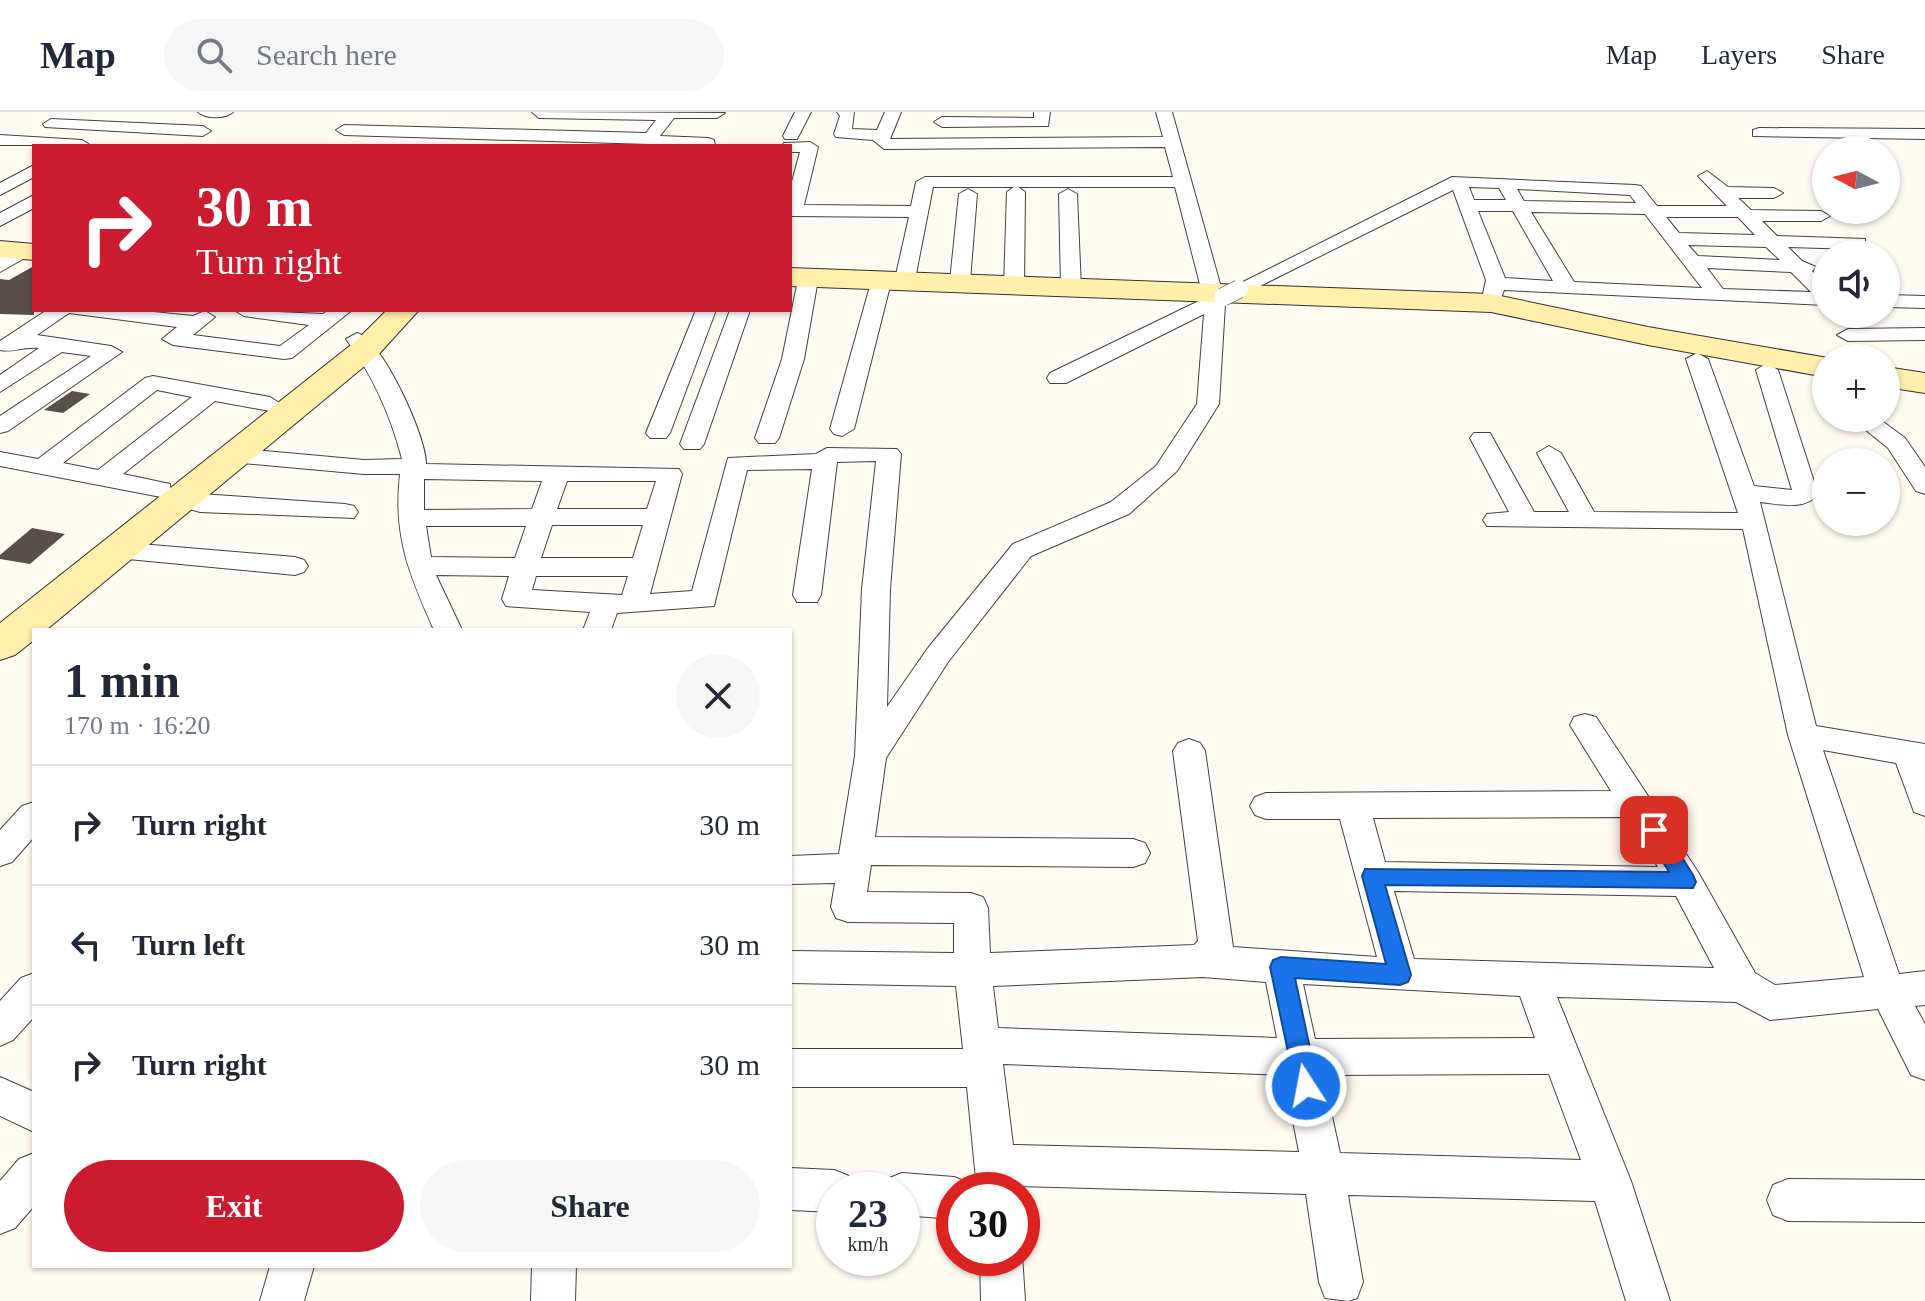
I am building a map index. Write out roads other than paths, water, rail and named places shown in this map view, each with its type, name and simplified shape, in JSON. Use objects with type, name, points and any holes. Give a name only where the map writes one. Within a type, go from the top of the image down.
[{"type":"street","points":[[76,144],[127,112]]},
{"type":"street","points":[[124,144],[173,112]]},
{"type":"street","points":[[206,112],[225,112]]},
{"type":"street","points":[[330,144],[362,112]]},
{"type":"street","points":[[803,112],[790,141],[810,147],[794,215],[918,219]]},
{"type":"street","points":[[845,112],[848,115],[842,134],[883,135]]},
{"type":"street","points":[[893,112],[882,143],[1173,142]]},
{"type":"street","points":[[429,144],[456,113]]},
{"type":"street","points":[[648,142],[668,113]]},
{"type":"street","points":[[515,140],[535,114],[717,113]]},
{"type":"street","points":[[871,756],[938,655],[1022,550],[1120,508],[1165,471],[1208,404],[1222,295],[1184,182],[1171,162],[1173,142],[1161,119]]},
{"type":"street","points":[[942,122],[1047,120],[1043,142],[1045,182]]},
{"type":"street","points":[[51,124],[203,131]]},
{"type":"street","points":[[344,130],[439,132],[515,140],[708,144]]},
{"type":"street","points":[[1759,133],[1925,134]]},
{"type":"street","points":[[0,140],[59,144]]},
{"type":"street","points":[[11,161],[32,163]]},
{"type":"street","points":[[3,185],[32,171]]},
{"type":"street","points":[[1707,176],[1797,266],[1812,285]]},
{"type":"street","points":[[1458,181],[1496,280],[1492,293]]},
{"type":"street","points":[[1058,378],[1458,181],[1635,190],[1718,295]]},
{"type":"street","points":[[842,429],[892,283],[918,219],[925,182],[1184,182]]},
{"type":"street","points":[[1505,183],[1567,288]]},
{"type":"street","points":[[1014,286],[1016,192]]},
{"type":"street","points":[[1723,192],[1774,193]]},
{"type":"street","points":[[960,281],[968,194]]},
{"type":"street","points":[[1068,194],[1071,289]]},
{"type":"street","points":[[0,221],[32,201]]},
{"type":"street","points":[[1469,205],[1812,216]]},
{"type":"street","points":[[1674,239],[1812,243]]},
{"type":"street","points":[[1692,262],[1812,267]]},
{"type":"street","points":[[767,438],[793,359],[796,282],[960,281],[1222,295],[1475,317],[1697,359],[1812,377]]},
{"type":"street","points":[[892,283],[1089,298],[1492,293],[1567,288],[1812,302]]},
{"type":"street","points":[[1492,293],[1648,336],[1812,365]]},
{"type":"street","points":[[1900,301],[1925,302]]},
{"type":"street","points":[[5,347],[58,312]]},
{"type":"street","points":[[120,312],[206,316]]},
{"type":"street","points":[[255,312],[349,329],[399,413],[414,458],[412,518],[419,566],[447,628]]},
{"type":"street","points":[[206,316],[173,339],[284,353],[397,312]]},
{"type":"street","points":[[658,433],[705,312]]},
{"type":"street","points":[[692,444],[739,312]]},
{"type":"street","points":[[1843,328],[1855,344]]},
{"type":"street","points":[[0,645],[116,551],[170,494],[349,329]]},
{"type":"street","points":[[0,614],[170,494],[232,455],[349,329]]},
{"type":"street","points":[[1848,335],[1925,334]]},
{"type":"street","points":[[0,426],[111,352],[58,345],[5,347]]},
{"type":"street","points":[[0,385],[58,345]]},
{"type":"street","points":[[1697,359],[1749,507],[1803,735],[1887,990],[1925,1062]]},
{"type":"street","points":[[1496,520],[1586,520],[1749,507],[1806,494],[1767,370]]},
{"type":"street","points":[[1900,379],[1925,383]]},
{"type":"street","points":[[44,466],[153,383],[270,404]]},
{"type":"street","points":[[1900,390],[1925,394]]},
{"type":"street","points":[[106,476],[211,393]]},
{"type":"street","points":[[1882,432],[1897,443],[1925,486]]},
{"type":"street","points":[[1482,438],[1526,520]]},
{"type":"street","points":[[1549,453],[1586,520]]},
{"type":"street","points":[[807,595],[827,455],[889,454],[876,589],[871,756],[848,907],[971,908],[973,970],[996,1172]]},
{"type":"street","points":[[232,455],[364,467],[557,474],[670,474],[644,567],[620,604],[599,628]]},
{"type":"street","points":[[0,459],[106,476],[200,504],[345,512]]},
{"type":"street","points":[[557,474],[516,599],[620,604],[704,599],[737,463],[825,461]]},
{"type":"street","points":[[412,518],[658,517]]},
{"type":"street","points":[[116,551],[295,566]]},
{"type":"street","points":[[419,566],[644,567]]},
{"type":"street","points":[[1585,725],[1686,882],[1742,985],[1770,1003],[1925,988]]},
{"type":"street","points":[[1803,735],[1916,755],[1925,803]]},
{"type":"street","points":[[1189,751],[1216,945],[1203,961]]},
{"type":"street","points":[[1266,806],[1638,804]]},
{"type":"street","points":[[1353,807],[1400,975]]},
{"type":"street","points":[[0,852],[32,817]]},
{"type":"street","points":[[792,870],[855,860],[1133,853]]},
{"type":"street","points":[[1372,876],[1686,882]]},
{"type":"street","points":[[792,967],[973,970],[1203,961],[1400,975],[1742,985]]},
{"type":"street","points":[[1281,967],[1324,1174],[1341,1282]]},
{"type":"street","points":[[1531,978],[1610,1181],[1648,1301]]},
{"type":"street","points":[[0,1028],[32,993]]},
{"type":"street","points":[[792,1068],[983,1057],[1561,1056]]},
{"type":"street","points":[[0,1096],[32,1111]]},
{"type":"street","points":[[1040,1177],[1324,1174],[1610,1181]]},
{"type":"street","points":[[792,1189],[816,1190]]},
{"type":"street","points":[[1788,1200],[1925,1201]]},
{"type":"street","points":[[282,1301],[291,1268]]},
{"type":"street","points":[[553,1301],[554,1268]]},
{"type":"street","points":[[1002,1276],[1003,1301]]}]
